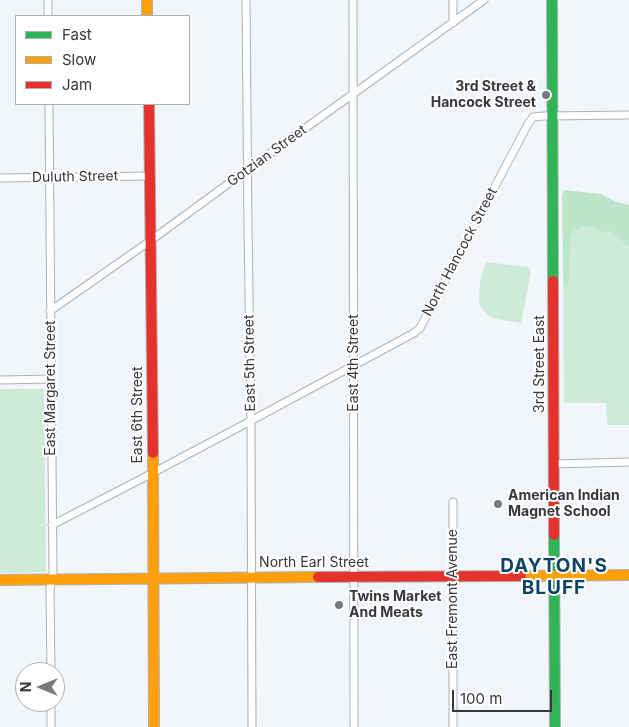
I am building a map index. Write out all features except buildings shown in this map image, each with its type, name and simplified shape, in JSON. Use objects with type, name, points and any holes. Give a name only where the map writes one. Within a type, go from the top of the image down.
[{"type":"street","points":[[48,0],[48,15]]},
{"type":"street","points":[[147,0],[147,15]]},
{"type":"street","name":"East 5th Street","points":[[246,0],[251,421],[252,727]]},
{"type":"street","name":"East 4th Street","points":[[353,0],[354,727]]},
{"type":"street","points":[[453,0],[453,23]]},
{"type":"street","name":"Gotzian Street","points":[[50,311],[484,0]]},
{"type":"street","name":"3rd Street East","points":[[552,0],[555,727]]},
{"type":"street","name":"East Margaret Street","points":[[49,105],[53,573],[50,589],[51,662]]},
{"type":"street","name":"East 6th Street","points":[[148,105],[154,727]]},
{"type":"street","points":[[552,116],[629,115]]},
{"type":"street","name":"North Hancock Street","points":[[52,525],[152,474],[414,333],[420,328],[531,120],[536,116],[552,116]]},
{"type":"street","name":"Duluth Street","points":[[0,178],[150,176]]},
{"type":"street","points":[[0,380],[51,379]]},
{"type":"street","points":[[554,464],[629,462]]},
{"type":"street","name":"East Fremont Avenue","points":[[453,502],[453,727]]},
{"type":"street","name":"North Earl Street","points":[[0,580],[629,575]]},
{"type":"street","points":[[51,712],[51,727]]},
{"type":"green space","points":[[564,190],[601,194],[614,201],[629,205],[629,247],[610,231],[602,232],[593,227],[583,226],[573,231],[570,240],[569,283],[565,286],[563,281],[562,196]]},
{"type":"green space","points":[[629,212],[629,425],[607,425],[606,403],[564,403],[563,213]]},
{"type":"green space","points":[[486,262],[528,267],[531,272],[521,323],[488,316],[479,304],[480,281]]},
{"type":"green space","points":[[0,389],[44,389],[46,572],[0,573]]},
{"type":"traffic: fast","points":[[552,0],[553,281]]},
{"type":"traffic: fast","points":[[554,535],[555,727]]},
{"type":"traffic: slow","points":[[147,0],[147,15]]},
{"type":"traffic: slow","points":[[153,453],[154,727]]},
{"type":"traffic: slow","points":[[521,576],[629,575]]},
{"type":"traffic: slow","points":[[0,580],[318,577]]},
{"type":"traffic: jam","points":[[149,105],[153,453]]},
{"type":"traffic: jam","points":[[553,281],[554,535]]},
{"type":"traffic: jam","points":[[318,577],[521,576]]},
{"type":"place","name":"3rd Street & Hancock Street","points":[[546,95]]},
{"type":"place","name":"American Indian Magnet School","points":[[498,504]]},
{"type":"place","name":"Twins Market And Meats","points":[[339,605]]},
{"type":"district","name":"DAYTON'S BLUFF","points":[[554,577]]}]
